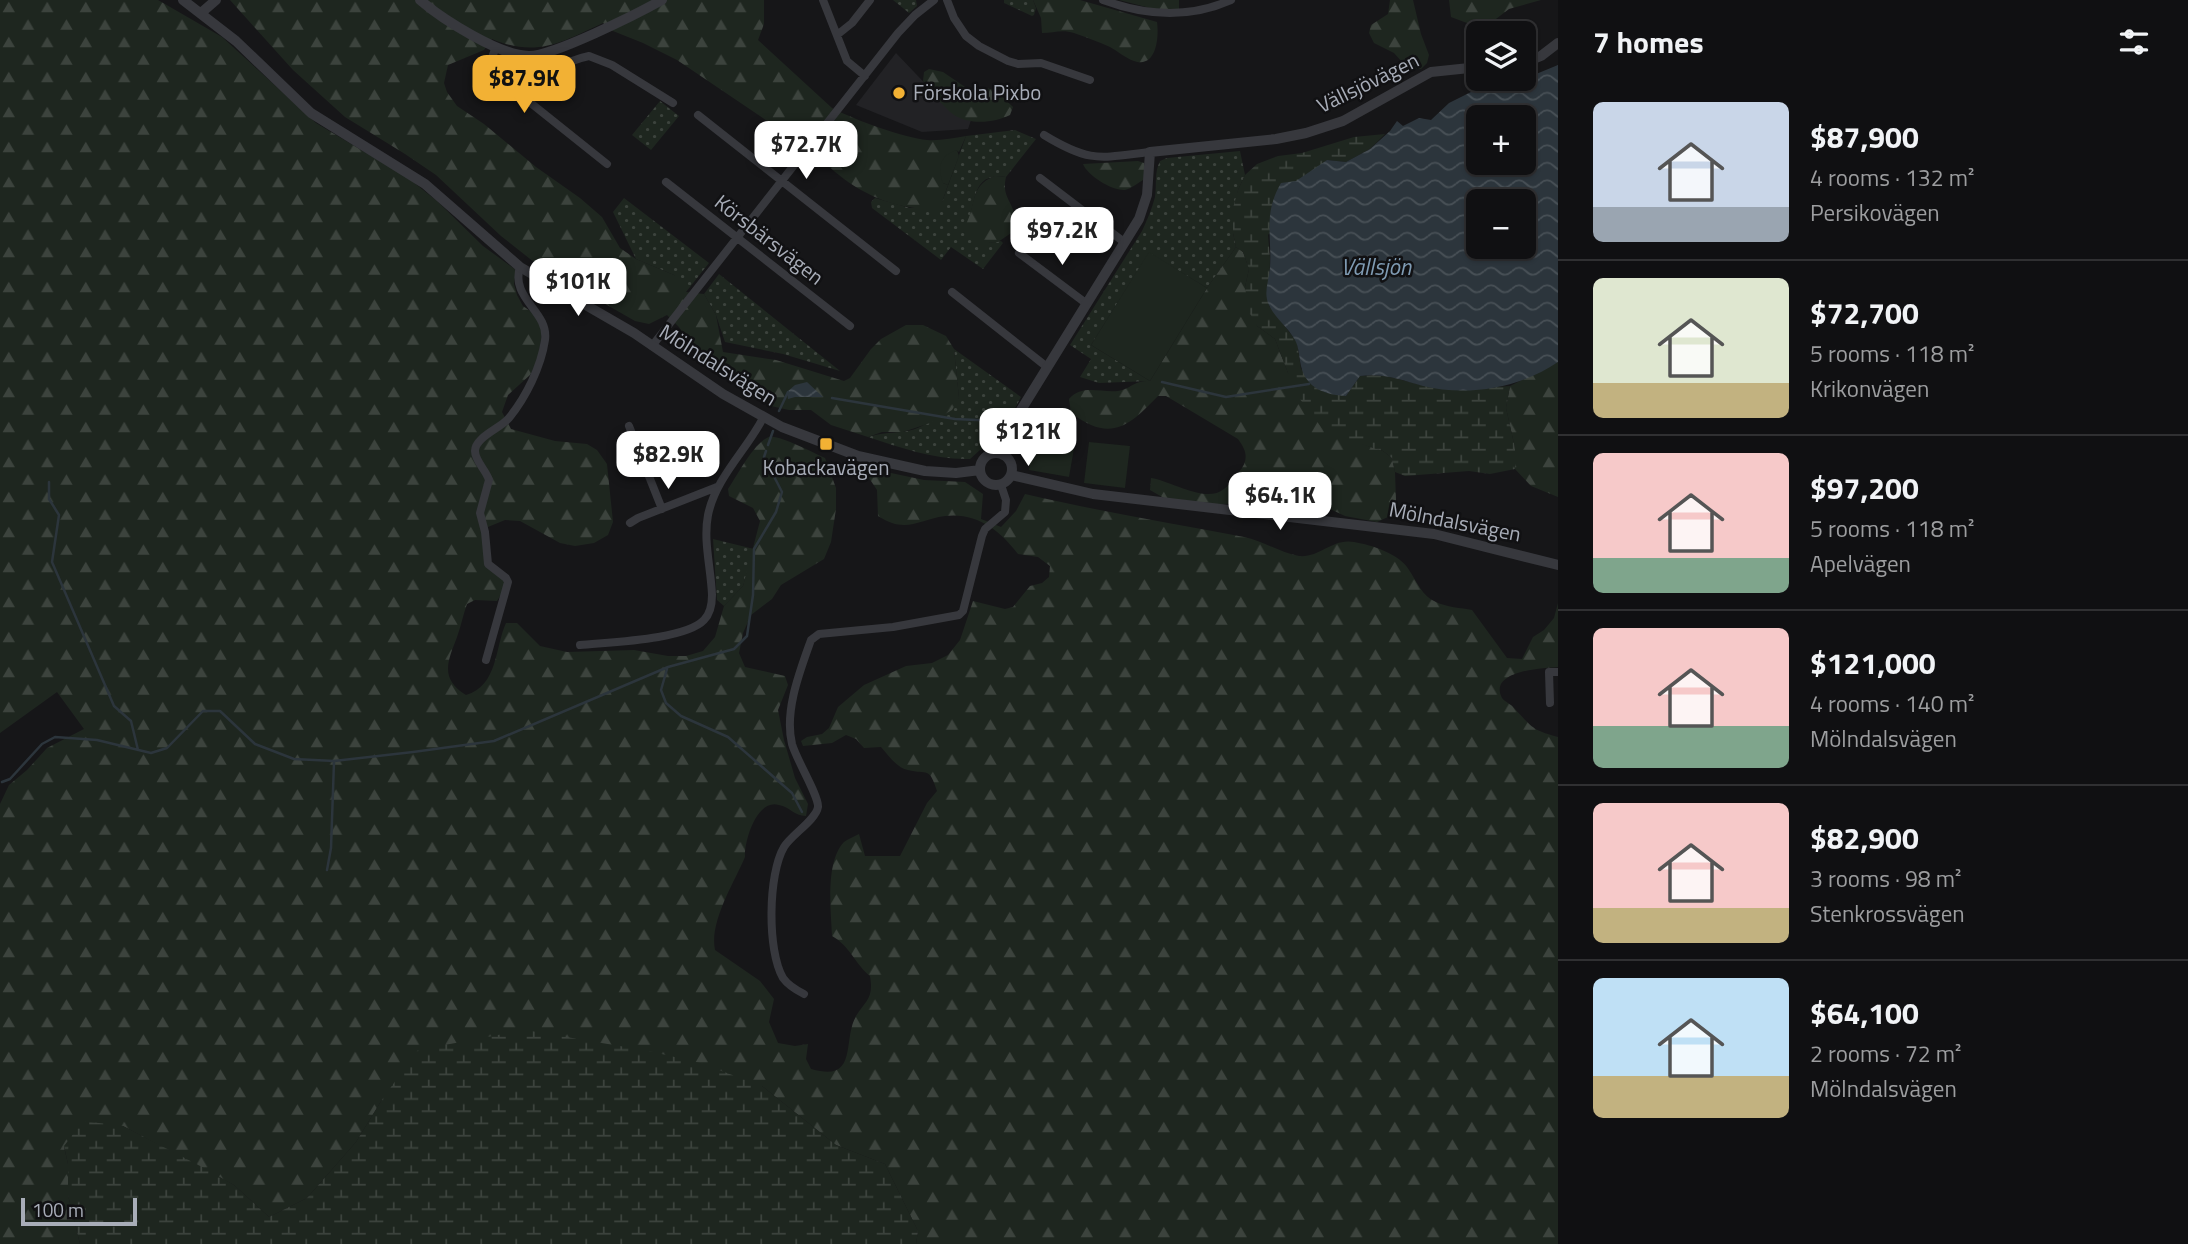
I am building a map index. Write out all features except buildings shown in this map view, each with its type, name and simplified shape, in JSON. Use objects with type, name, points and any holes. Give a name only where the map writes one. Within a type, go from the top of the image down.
[{"type":"street","name":"Mölndalsvägen","points":[[183,0],[236,41],[311,113],[425,184],[520,267],[601,313],[698,379],[763,418],[858,456],[907,468],[940,473],[980,470]]},
{"type":"street","points":[[201,13],[216,0]]},
{"type":"street","points":[[420,0],[496,48],[523,56],[533,56],[566,44],[662,0]]},
{"type":"street","points":[[822,0],[847,61],[865,76]]},
{"type":"street","points":[[837,35],[852,23],[870,0]]},
{"type":"street","points":[[652,346],[865,76],[915,15],[933,0]]},
{"type":"street","points":[[947,0],[954,18],[966,36],[979,46],[1008,61],[1018,64],[1041,63],[1090,80]]},
{"type":"street","points":[[1103,0],[1151,13],[1175,14],[1212,8],[1231,0]]},
{"type":"street","points":[[1536,58],[1558,43]]},
{"type":"street","points":[[496,48],[492,58],[494,70],[505,83],[607,164]]},
{"type":"street","points":[[524,97],[548,75],[570,62],[589,56],[612,65],[673,103]]},
{"type":"street","name":"Vällsjövägen","points":[[1044,135],[1068,150],[1101,158],[1289,137],[1343,121],[1431,72],[1466,68]]},
{"type":"street","points":[[698,115],[897,271]]},
{"type":"street","points":[[1003,455],[1011,426],[1144,207],[1150,152]]},
{"type":"street","points":[[1040,178],[1124,242]]},
{"type":"street","name":"Körsbärsvägen","points":[[666,182],[850,326]]},
{"type":"street","points":[[1019,253],[1087,304]]},
{"type":"street","points":[[486,660],[508,582],[488,564],[480,513],[489,480],[475,455],[475,449],[480,441],[509,418],[521,400],[538,366],[545,340],[543,322],[519,288],[517,281],[520,267]]},
{"type":"street","points":[[952,292],[1047,367]]},
{"type":"street","points":[[580,645],[689,631],[705,619],[710,612],[712,596],[706,533],[708,515],[717,487],[749,444],[763,418]]},
{"type":"street","points":[[629,426],[662,509]]},
{"type":"street","points":[[1003,455],[1010,462],[1011,475],[1001,485],[987,483],[980,470],[987,456],[1003,455]]},
{"type":"street","name":"Mölndalsvägen","points":[[1011,475],[1093,494],[1434,534],[1558,565]]},
{"type":"street","points":[[804,994],[791,986],[781,973],[772,918],[774,883],[783,849],[797,831],[813,818],[818,807],[816,796],[797,757],[790,729],[790,716],[811,640],[819,634],[880,629],[959,615],[963,611],[985,529],[1005,512],[1006,500],[1001,485]]},
{"type":"street","points":[[630,523],[717,487]]},
{"type":"street","points":[[1550,703],[1549,672],[1558,672]]},
{"type":"shaded area","name":"Förskola Pixbo","points":[[896,53],[955,115],[971,120],[968,129],[922,132],[856,105]]},
{"type":"green space","points":[[0,0],[158,0],[222,37],[316,123],[408,178],[437,201],[483,246],[516,270],[514,284],[517,295],[523,306],[536,315],[542,332],[538,360],[530,375],[508,395],[502,412],[511,429],[555,441],[587,444],[597,450],[607,464],[613,522],[608,535],[594,543],[575,546],[560,543],[520,521],[505,520],[483,529],[491,565],[502,575],[506,586],[497,601],[475,600],[467,604],[448,669],[452,682],[466,695],[476,690],[490,675],[506,623],[517,623],[540,646],[567,652],[634,650],[686,656],[703,651],[715,637],[724,606],[743,586],[760,521],[753,508],[729,496],[728,489],[741,468],[758,445],[769,437],[788,441],[825,458],[836,488],[836,509],[831,542],[824,559],[781,585],[772,599],[751,615],[743,633],[739,653],[745,667],[785,676],[788,685],[778,710],[795,778],[808,804],[806,816],[779,805],[764,808],[758,814],[747,841],[745,857],[719,915],[714,939],[715,950],[760,981],[774,999],[769,1022],[778,1043],[795,1046],[808,1044],[806,1059],[811,1069],[826,1072],[843,1065],[852,1026],[871,989],[870,976],[832,936],[830,887],[838,851],[844,842],[859,834],[865,856],[900,856],[927,803],[937,791],[930,775],[900,767],[881,747],[864,748],[856,739],[846,735],[832,743],[803,746],[801,741],[822,734],[829,728],[838,707],[864,685],[906,666],[932,663],[948,655],[960,640],[973,601],[1005,609],[1013,607],[1030,586],[1042,583],[1049,577],[1050,566],[1038,557],[1018,554],[995,530],[977,520],[945,516],[904,525],[878,516],[877,490],[867,475],[872,469],[924,480],[965,482],[983,494],[981,519],[1001,527],[1016,511],[1025,494],[1244,537],[1299,556],[1313,554],[1339,543],[1369,545],[1385,551],[1405,564],[1423,592],[1431,599],[1444,605],[1472,610],[1507,658],[1522,659],[1533,637],[1544,630],[1554,618],[1558,603],[1558,667],[1519,673],[1503,682],[1500,689],[1502,698],[1533,727],[1558,737],[1558,1244],[916,1244],[918,1231],[885,1164],[836,1145],[762,1086],[383,1098],[356,1142],[307,1198],[269,1217],[234,1185],[123,1126],[64,1147],[68,1164],[68,1195],[80,1244],[0,1244],[0,804],[9,785],[47,748],[84,729],[57,692],[0,733]]},
{"type":"green space","points":[[230,0],[764,0],[764,24],[758,40],[832,108],[917,139],[937,140],[966,136],[959,152],[956,150],[943,183],[948,185],[942,202],[936,208],[897,205],[861,190],[805,147],[796,151],[791,138],[677,60],[613,31],[603,23],[562,41],[536,47],[508,45],[492,39],[484,50],[448,65],[444,83],[457,106],[484,124],[602,217],[620,248],[636,259],[685,282],[686,292],[704,294],[716,315],[723,352],[776,360],[844,381],[850,378],[881,339],[906,325],[923,325],[946,336],[954,349],[959,398],[952,410],[930,423],[903,432],[882,432],[868,437],[831,425],[811,410],[789,410],[771,406],[702,362],[679,327],[667,315],[649,324],[635,321],[539,266],[501,236],[436,175],[345,117],[293,70]]},
{"type":"green space","points":[[893,0],[916,0],[917,6],[909,13]]},
{"type":"green space","points":[[1004,0],[1033,0],[1036,8],[1034,15],[1004,3]]},
{"type":"green space","points":[[1033,0],[1080,0],[1157,22],[1155,50],[1148,60],[1134,61],[1110,47],[1074,33],[1042,33],[1041,18]]},
{"type":"green space","points":[[1119,0],[1179,0],[1179,9],[1154,9]]},
{"type":"green space","points":[[1390,0],[1413,0],[1429,55],[1427,63],[1421,69],[1414,69],[1403,63],[1394,53],[1374,43],[1369,33],[1371,25],[1388,14]]},
{"type":"green space","points":[[1449,0],[1541,0],[1509,9],[1493,21],[1466,23],[1451,17]]},
{"type":"green space","points":[[498,61],[523,68],[537,63],[553,69],[525,90],[503,76]]},
{"type":"green space","points":[[929,69],[943,72],[968,89],[987,88],[996,91],[1013,107],[1010,115],[982,122],[954,115],[923,81],[924,72]]},
{"type":"green space","points":[[660,101],[679,116],[651,150],[632,135]]},
{"type":"green space","points":[[1015,130],[1036,139],[1006,177],[985,180],[979,186],[963,232],[989,243],[1003,243],[983,269],[951,247],[941,260],[872,208],[871,202],[875,198],[910,208],[942,202],[966,136]]},
{"type":"green space","points":[[1385,134],[1370,149],[1346,162],[1327,160],[1268,235],[1269,306],[1297,342],[1301,369],[1346,396],[1360,376],[1370,375],[1447,389],[1510,386],[1506,408],[1515,448],[1515,469],[1490,474],[1469,471],[1405,476],[1395,472],[1392,458],[1383,451],[1338,437],[1322,428],[1296,394],[1275,339],[1257,326],[1249,312],[1245,287],[1249,269],[1243,252],[1236,247],[1233,233],[1233,208],[1245,175],[1257,164],[1278,156],[1302,153],[1354,137]]},
{"type":"green space","points":[[957,150],[959,156],[948,185],[943,183],[941,177],[941,162]]},
{"type":"green space","points":[[1240,151],[1245,175],[1238,190],[1233,233],[1236,247],[1207,288],[1149,253],[1091,345],[1150,381],[1099,383],[1080,377],[1091,359],[1070,345],[1142,231],[1155,197],[1156,174],[1160,161],[1167,158]]},
{"type":"green space","points":[[1144,163],[1145,179],[1125,190],[1101,182],[1089,173],[1083,164]]},
{"type":"green space","points":[[995,176],[1006,177],[1006,192],[1014,214],[1014,231],[998,242],[979,244],[962,231],[970,215],[976,192],[986,180]]},
{"type":"green space","points":[[624,198],[709,263],[686,292],[674,275],[636,259],[613,212]]},
{"type":"green space","points":[[1236,247],[1243,252],[1249,269],[1245,287],[1257,326],[1275,339],[1288,373],[1362,444],[1383,451],[1392,458],[1396,500],[1394,511],[1388,517],[1377,522],[1345,516],[1313,501],[1259,501],[1213,505],[1169,501],[1150,490],[1151,478],[1198,493],[1217,493],[1228,486],[1244,463],[1245,452],[1238,439],[1166,396],[1158,396],[1138,416],[1119,427],[1108,429],[1085,422],[1071,413],[1069,399],[1074,394],[1092,390],[1118,391],[1139,382],[1150,381],[1207,288]]},
{"type":"green space","points":[[1149,252],[1207,288],[1150,381],[1091,345]]},
{"type":"green space","points":[[719,274],[840,371],[783,354],[725,342],[716,315],[704,294]]},
{"type":"green space","points":[[954,349],[1021,397],[997,443],[980,450],[970,459],[957,459],[918,452],[868,437],[918,428],[959,398]]},
{"type":"green space","points":[[1558,362],[1558,497],[1531,486],[1515,469],[1515,448],[1506,408],[1510,386]]},
{"type":"green space","points":[[1036,430],[1076,437],[1069,477],[1029,470]]},
{"type":"green space","points":[[1089,442],[1130,446],[1125,488],[1084,483]]},
{"type":"green space","points":[[713,539],[754,549],[743,586],[724,606],[717,600]]},
{"type":"green space","points":[[525,1030],[649,1051],[700,1063],[762,1086],[836,1145],[885,1164],[918,1231],[916,1244],[80,1244],[68,1195],[68,1164],[64,1146],[83,1121],[123,1126],[234,1185],[269,1217],[307,1198],[356,1142],[383,1098],[418,1050]]},
{"type":"water","name":"Vällsjön","points":[[1558,65],[1558,362],[1527,378],[1493,388],[1458,391],[1369,375],[1360,376],[1346,396],[1318,389],[1307,380],[1295,340],[1274,314],[1267,300],[1270,268],[1269,225],[1275,194],[1281,183],[1296,181],[1327,160],[1346,162],[1370,149],[1397,121],[1403,126],[1419,118],[1431,120],[1449,103],[1473,91],[1536,91],[1536,74]]},
{"type":"water","points":[[807,382],[823,397],[788,399],[787,392],[795,385]]},
{"type":"waterway","points":[[1162,382],[1226,397],[1309,384]]},
{"type":"waterway","points":[[779,411],[788,392]]},
{"type":"waterway","points":[[832,398],[955,419],[1006,419]]},
{"type":"waterway","points":[[768,445],[773,431]]},
{"type":"waterway","points":[[2,782],[10,779],[42,744],[55,737],[97,740],[151,753],[167,748],[203,711],[220,711],[255,744],[294,759],[334,761],[494,741],[668,667],[734,649],[747,636],[753,595],[754,549],[776,512],[782,492],[764,457],[766,451]]},
{"type":"waterway","points":[[49,482],[49,499],[59,515],[52,562],[114,706],[131,721],[138,750]]},
{"type":"waterway","points":[[667,669],[661,690],[666,703],[681,716],[728,737],[792,793],[802,812]]},
{"type":"waterway","points":[[327,870],[331,848],[334,762]]},
{"type":"place","name":"Förskola Pixbo","points":[[899,93]]},
{"type":"place","name":"Kobackavägen","points":[[826,444]]}]
